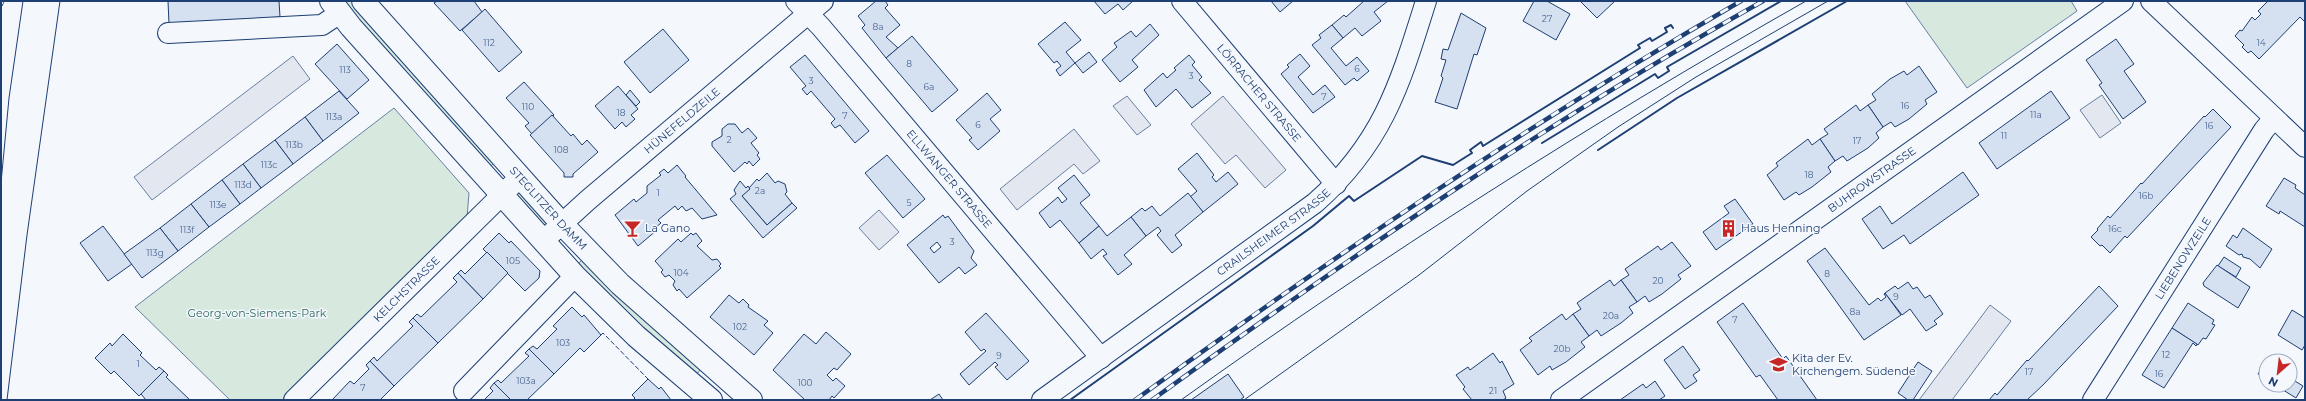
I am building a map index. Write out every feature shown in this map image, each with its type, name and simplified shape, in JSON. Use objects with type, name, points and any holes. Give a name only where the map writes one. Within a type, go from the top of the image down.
[{"type":"main road","name":"STEGLITZER DAMM","points":[[363,1],[562,224],[638,301],[751,400]]},
{"type":"main road","points":[[336,7],[575,276],[636,336],[711,400]]},
{"type":"street","name":"HÜNEFELDZEILE","points":[[543,241],[802,7],[823,1]]},
{"type":"street","name":"LÖRRACHER STRASSE","points":[[1182,1],[1336,184]]},
{"type":"street","name":"CRAILSHEIMER STRASSE","points":[[1042,400],[1315,203],[1336,184],[1357,160],[1376,131],[1392,100],[1404,69],[1426,1]]},
{"type":"street","name":"BUHROWSTRASSE","points":[[1561,400],[2124,1]]},
{"type":"street","points":[[2152,1],[2305,147]]},
{"type":"street","points":[[168,33],[322,25],[336,7]]},
{"type":"street","name":"ELLWANGER STRASSE","points":[[802,7],[1101,358]]},
{"type":"street","name":"LIEBENOWZEILE","points":[[2100,398],[2264,130],[2274,118]]},
{"type":"street","name":"KELCHSTRASSE","points":[[294,400],[501,194],[520,177]]},
{"type":"street","points":[[464,391],[575,276]]},
{"type":"street","points":[[711,400],[729,381]]},
{"type":"green space","points":[[341,1],[353,1],[495,162],[488,169]]},
{"type":"green space","points":[[1905,1],[2071,1],[2077,11],[1967,88]]},
{"type":"green space","name":"Georg-von-Siemens-Park","points":[[394,108],[469,193],[467,218],[284,400],[230,400],[135,307]]},
{"type":"green space","points":[[518,191],[548,223],[544,228],[514,194]]},
{"type":"green space","points":[[583,259],[702,368],[695,376],[576,266]]},
{"type":"shaded area","points":[[293,56],[310,79],[152,200],[134,177]]},
{"type":"shaded area","points":[[2102,95],[2121,123],[2100,138],[2080,110]]},
{"type":"shaded area","points":[[1127,96],[1151,125],[1137,135],[1113,106]]},
{"type":"shaded area","points":[[1223,96],[1286,170],[1265,188],[1236,155],[1225,164],[1191,124]]},
{"type":"shaded area","points":[[1074,129],[1100,161],[1083,174],[1074,164],[1017,210],[1000,189]]},
{"type":"shaded area","points":[[879,210],[899,232],[879,250],[859,228]]},
{"type":"shaded area","points":[[1990,305],[2011,321],[1952,400],[1919,400]]},
{"type":"building","points":[[168,1],[279,1],[280,17],[169,24]]},
{"type":"building","points":[[437,1],[474,1],[482,12],[460,31],[434,3]]},
{"type":"building","points":[[876,1],[885,1],[888,5],[885,8],[900,25],[886,37],[898,48],[886,58],[862,28],[865,25],[858,16]]},
{"type":"building","points":[[1094,1],[1133,1],[1123,10],[1118,4],[1105,14]]},
{"type":"building","points":[[1271,1],[1293,1],[1280,12]]},
{"type":"building","points":[[1364,1],[1388,1],[1374,12],[1381,21],[1362,36],[1355,28],[1343,38],[1332,25],[1344,15],[1346,17]]},
{"type":"building","points":[[1534,1],[1547,1],[1570,14],[1556,40],[1523,21]]},
{"type":"building","points":[[1580,1],[1615,1],[1597,18]]},
{"type":"building","points":[[2268,1],[2305,1],[2305,22],[2300,17],[2259,59],[2251,51],[2248,53],[2242,47],[2244,45],[2235,36],[2240,30],[2242,31],[2252,17],[2255,20],[2261,14],[2258,11]]},
{"type":"building","points":[[485,9],[522,52],[499,72],[462,30]]},
{"type":"building","points":[[1461,13],[1486,28],[1477,55],[1474,54],[1457,109],[1435,102],[1443,78],[1441,76],[1446,60],[1441,59],[1443,49],[1448,50]]},
{"type":"building","points":[[1065,22],[1081,40],[1066,52],[1075,63],[1060,76],[1056,70],[1061,66],[1057,61],[1054,63],[1038,44]]},
{"type":"building","points":[[1150,24],[1159,35],[1132,60],[1138,67],[1120,82],[1102,60],[1117,47],[1114,43],[1131,31],[1136,37]]},
{"type":"building","points":[[1332,25],[1343,38],[1331,48],[1346,66],[1357,57],[1369,71],[1357,81],[1354,78],[1345,85],[1312,45],[1321,38],[1319,35]]},
{"type":"building","points":[[663,29],[689,60],[650,93],[624,62]]},
{"type":"building","points":[[912,36],[958,90],[932,112],[886,58]]},
{"type":"building","points":[[2116,39],[2134,64],[2124,71],[2146,102],[2123,119],[2099,85],[2102,83],[2086,60]]},
{"type":"building","points":[[337,44],[369,80],[347,99],[315,64]]},
{"type":"building","points":[[1089,52],[1097,62],[1083,73],[1075,63]]},
{"type":"building","points":[[1300,54],[1310,66],[1298,77],[1313,95],[1325,85],[1335,97],[1313,113],[1281,74],[1289,67],[1287,65]]},
{"type":"building","points":[[805,55],[869,131],[855,143],[840,125],[835,128],[831,123],[835,119],[811,91],[807,95],[802,89],[806,86],[790,67]]},
{"type":"building","points":[[1189,55],[1195,62],[1192,65],[1202,77],[1199,80],[1211,93],[1192,108],[1176,89],[1156,107],[1144,90],[1163,73],[1167,78],[1176,70],[1174,68]]},
{"type":"building","points":[[1919,66],[1937,92],[1925,100],[1927,104],[1909,119],[1895,127],[1891,122],[1883,127],[1868,105],[1876,100],[1872,94],[1890,79],[1904,71],[1907,75]]},
{"type":"building","points":[[524,82],[554,115],[532,134],[525,126],[529,123],[506,98]]},
{"type":"building","points":[[618,86],[638,109],[631,115],[635,119],[626,127],[622,122],[615,129],[595,106]]},
{"type":"building","points":[[630,90],[640,102],[636,106],[626,95]]},
{"type":"building","points":[[339,91],[359,113],[323,141],[305,117]]},
{"type":"building","points":[[2051,91],[2070,118],[1997,169],[1979,143]]},
{"type":"building","points":[[987,93],[1001,110],[990,119],[1000,131],[978,150],[969,140],[972,138],[956,120]]},
{"type":"building","points":[[1856,105],[1860,111],[1868,105],[1883,127],[1876,133],[1879,138],[1868,148],[1847,161],[1843,156],[1835,161],[1820,139],[1828,134],[1824,129]]},
{"type":"building","points":[[2213,109],[2231,127],[2127,238],[2125,236],[2110,253],[2102,245],[2100,246],[2091,237],[2098,230],[2097,229],[2108,216],[2110,218],[2204,116],[2205,117]]},
{"type":"building","points":[[552,115],[571,136],[573,134],[582,145],[587,140],[598,152],[573,174],[573,177],[564,177],[564,173],[530,135]]},
{"type":"building","points":[[305,117],[323,141],[293,164],[275,140]]},
{"type":"building","points":[[728,124],[735,124],[742,133],[748,128],[757,138],[751,143],[759,153],[757,155],[760,159],[753,166],[749,161],[747,164],[745,162],[734,172],[712,146],[712,142],[722,136],[722,129]]},
{"type":"building","points":[[1808,139],[1812,145],[1820,139],[1835,161],[1828,167],[1831,172],[1799,195],[1796,192],[1784,200],[1767,175],[1778,166],[1776,163]]},
{"type":"building","points":[[275,140],[293,164],[261,188],[243,164]]},
{"type":"building","points":[[1197,153],[1214,175],[1212,177],[1216,182],[1228,172],[1238,184],[1203,212],[1190,197],[1197,191],[1178,169]]},
{"type":"building","points":[[887,155],[925,199],[903,218],[865,173]]},
{"type":"building","points":[[243,164],[261,188],[240,204],[222,180]]},
{"type":"building","points":[[677,165],[686,176],[685,177],[717,215],[702,219],[692,208],[686,211],[682,206],[678,210],[675,206],[658,220],[661,223],[655,228],[657,230],[638,246],[615,215],[634,199],[636,202],[647,193],[647,186],[661,175],[659,173],[664,169],[668,173]]},
{"type":"building","points":[[1963,172],[1979,195],[1910,244],[1904,235],[1883,249],[1862,219],[1880,206],[1892,224]]},
{"type":"building","points":[[767,173],[775,183],[778,181],[785,184],[787,192],[785,194],[792,203],[767,225],[742,196],[757,179],[759,181]]},
{"type":"building","points":[[1074,175],[1090,195],[1080,203],[1099,226],[1079,243],[1060,220],[1050,228],[1039,213],[1058,197],[1062,203],[1067,199],[1058,188]]},
{"type":"building","points":[[2284,178],[2296,185],[2295,188],[2305,195],[2305,227],[2280,211],[2279,214],[2266,206]]},
{"type":"building","points":[[222,180],[240,204],[209,227],[191,204]]},
{"type":"building","points":[[740,181],[746,188],[748,186],[750,189],[742,196],[767,225],[792,203],[797,208],[763,238],[730,199],[736,194],[734,190]]},
{"type":"building","points":[[1188,193],[1203,212],[1175,235],[1182,245],[1172,253],[1157,235],[1161,231],[1158,227],[1146,236],[1131,217],[1142,208],[1145,211],[1152,206],[1160,216]]},
{"type":"building","name":"Haus Henning","points":[[1735,199],[1753,224],[1716,250],[1703,232],[1729,213],[1724,206]]},
{"type":"building","points":[[191,204],[209,227],[178,251],[160,228]]},
{"type":"building","points":[[943,215],[945,218],[948,216],[974,251],[971,258],[977,265],[965,274],[959,267],[939,283],[907,245]],"holes":[[[937,242],[941,247],[934,253],[930,248]]]},
{"type":"building","points":[[1131,217],[1146,236],[1124,255],[1132,264],[1118,275],[1103,256],[1107,254],[1103,249],[1091,259],[1079,243],[1099,226],[1107,236]]},
{"type":"building","points":[[103,226],[132,264],[108,281],[80,243]]},
{"type":"building","points":[[160,228],[178,251],[142,278],[124,254]]},
{"type":"building","points":[[2243,228],[2272,249],[2260,268],[2250,259],[2243,257],[2242,254],[2239,255],[2226,246],[2233,235],[2237,238]]},
{"type":"building","points":[[499,233],[509,243],[511,241],[540,271],[539,278],[525,291],[483,249]]},
{"type":"building","points":[[691,233],[693,235],[696,233],[702,241],[697,246],[712,260],[717,259],[721,264],[719,266],[721,268],[687,298],[679,289],[677,291],[673,285],[675,281],[669,275],[665,277],[661,272],[663,270],[655,261],[678,239],[681,242]]},
{"type":"building","points":[[1672,242],[1691,266],[1678,275],[1681,279],[1662,294],[1649,302],[1645,296],[1637,302],[1621,280],[1629,275],[1625,269],[1658,246],[1661,250]]},
{"type":"building","points":[[1825,248],[1869,305],[1878,298],[1881,301],[1886,297],[1884,294],[1885,293],[1901,315],[1864,340],[1807,261]]},
{"type":"building","points":[[487,252],[508,273],[483,299],[458,273],[461,270],[465,274]]},
{"type":"building","points":[[2224,257],[2241,268],[2236,277],[2218,266]]},
{"type":"building","points":[[2217,265],[2250,287],[2238,308],[2204,286],[2203,283]]},
{"type":"building","points":[[458,273],[483,299],[438,343],[413,318],[417,314],[421,317],[457,282],[453,278]]},
{"type":"building","points":[[1610,280],[1614,286],[1621,280],[1637,302],[1629,307],[1633,313],[1601,336],[1597,330],[1589,336],[1573,314],[1581,309],[1577,303]]},
{"type":"building","points":[[1908,282],[1913,289],[1917,287],[1925,298],[1930,295],[1943,314],[1934,321],[1937,324],[1926,331],[1910,309],[1902,315],[1885,293],[1895,286],[1898,289]]},
{"type":"building","points":[[2099,286],[2118,306],[2043,385],[2027,400],[1989,400],[1995,393],[1997,395],[2027,360],[2028,361]]},
{"type":"building","points":[[729,295],[739,303],[743,299],[749,305],[748,307],[768,321],[764,325],[773,333],[754,355],[710,317]]},
{"type":"building","points":[[1743,303],[1783,359],[1786,356],[1817,400],[1778,400],[1760,375],[1756,377],[1717,322]]},
{"type":"building","points":[[2188,303],[2214,320],[2212,324],[2215,325],[2206,339],[2203,338],[2198,345],[2172,328]]},
{"type":"building","points":[[572,307],[582,317],[584,315],[601,335],[584,352],[580,348],[554,374],[529,349],[533,346],[537,349],[557,329],[553,326]]},
{"type":"building","points":[[2292,310],[2305,318],[2305,345],[2302,350],[2278,335]]},
{"type":"building","points":[[986,313],[1029,361],[1007,380],[995,367],[998,365],[995,362],[969,385],[960,374],[986,351],[984,349],[981,351],[965,332]]},
{"type":"building","points":[[1562,314],[1566,320],[1573,314],[1589,336],[1581,342],[1585,347],[1566,362],[1552,370],[1550,366],[1538,375],[1520,350],[1532,341],[1529,338]]},
{"type":"building","points":[[413,318],[438,343],[394,386],[370,361],[374,357],[377,361],[413,326],[409,322]]},
{"type":"building","points":[[2172,328],[2197,344],[2196,346],[2193,343],[2164,388],[2142,375]]},
{"type":"building","points":[[826,332],[851,354],[837,370],[834,368],[827,375],[833,381],[836,378],[845,386],[834,398],[832,396],[829,400],[805,400],[773,370],[804,334],[816,344]]},
{"type":"building","points":[[123,334],[142,353],[140,355],[156,370],[159,367],[164,371],[139,396],[114,371],[111,374],[95,358],[110,343],[112,346]]},
{"type":"building","points":[[1683,346],[1700,370],[1693,375],[1697,381],[1685,389],[1664,360]]},
{"type":"building","points":[[529,349],[554,374],[527,400],[511,400],[494,383],[498,380],[501,383],[529,356],[525,353]]},
{"type":"building","points":[[1493,353],[1500,363],[1502,361],[1514,384],[1503,391],[1506,398],[1503,400],[1472,400],[1463,389],[1465,387],[1456,375],[1468,367],[1470,370]]},
{"type":"building","points":[[370,361],[394,386],[380,400],[332,400],[350,381],[354,384],[369,369],[366,365]]},
{"type":"building","points":[[1918,362],[1932,371],[1913,400],[1908,400],[1898,393]]},
{"type":"building","points":[[164,371],[168,375],[166,377],[190,400],[146,400],[141,394]]},
{"type":"building","points":[[1228,374],[1244,397],[1240,400],[1191,400]]},
{"type":"building","points":[[648,379],[659,389],[661,387],[671,400],[633,400],[635,398],[632,395]]},
{"type":"building","points":[[1655,381],[1665,396],[1659,400],[1620,400],[1643,384],[1646,388]]},
{"type":"building","points":[[494,383],[511,400],[484,400],[493,391],[490,388]]},
{"type":"building","points":[[2298,383],[2303,386],[2296,398],[2288,393],[2298,393]]},
{"type":"building","points":[[939,394],[943,400],[930,400]]},
{"type":"tram line","points":[[1,183],[9,98],[23,1]]},
{"type":"tram line","points":[[7,400],[27,235],[60,1]]},
{"type":"tram line","points":[[1181,400],[1333,294],[1488,192],[1646,95],[1806,1]]},
{"type":"tram line","points":[[1244,400],[1419,275],[1527,191],[1618,127],[1696,77],[1828,1]]},
{"type":"railway","points":[[1135,400],[1283,294],[1508,143],[1662,47],[1741,1]]},
{"type":"railway","points":[[1152,400],[1376,242],[1528,142],[1684,46],[1763,1]]},
{"type":"fence","points":[[601,335],[603,333],[648,379]]},
{"type":"wall","points":[[1542,143],[1655,74],[1658,78],[1669,71],[1667,67],[1781,1]]},
{"type":"wall","points":[[1598,150],[1677,98],[1847,1]]},
{"type":"wall","points":[[1070,400],[1313,226],[1349,196],[1354,201],[1422,156],[1453,165],[1472,153],[1470,150],[1481,142],[1483,146],[1640,48],[1638,45],[1650,38],[1652,41],[1667,32],[1665,28],[1671,25],[1673,28]]},
{"type":"place","name":"La Gano","points":[[632,228]]},
{"type":"place","name":"Haus Henning","points":[[1728,228]]},
{"type":"place","name":"Kita der Ev. Kirchengem. Südende","points":[[1779,364]]}]
